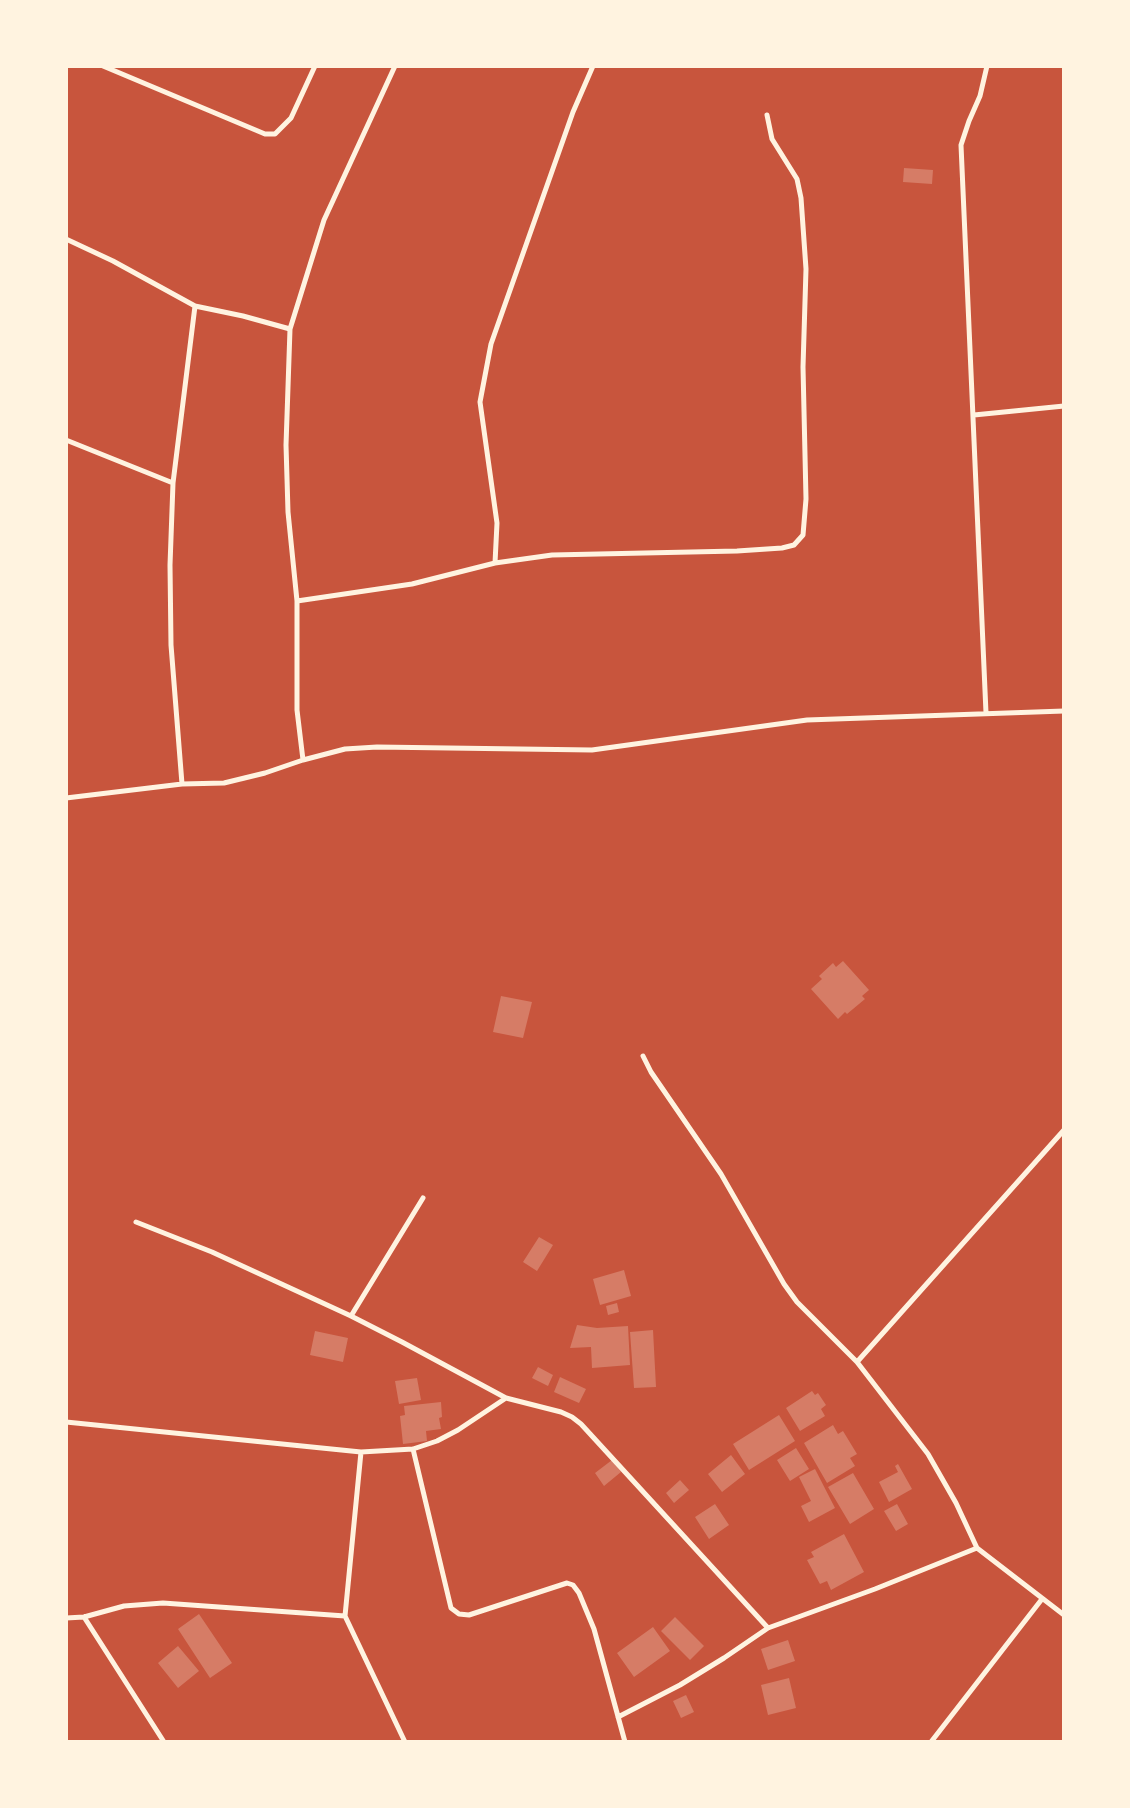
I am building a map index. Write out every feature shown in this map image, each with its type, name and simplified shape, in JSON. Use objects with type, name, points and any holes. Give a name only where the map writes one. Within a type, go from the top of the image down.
[{"type":"street","points":[[103,66],[265,134],[275,134],[291,118],[315,66]]},
{"type":"street","points":[[117,73],[121,66]]},
{"type":"street","points":[[303,760],[296,695],[297,601],[288,512],[286,446],[290,329],[324,220],[395,66]]},
{"type":"street","points":[[495,564],[497,523],[480,402],[491,344],[573,112],[593,66]]},
{"type":"street","points":[[986,713],[961,145],[969,120],[980,96],[987,66]]},
{"type":"street","points":[[297,601],[412,584],[495,564],[552,555],[737,551],[782,548],[794,545],[803,536],[806,499],[803,367],[806,269],[801,198],[797,178],[772,139],[767,114]]},
{"type":"street","points":[[66,239],[113,261],[195,306],[244,316],[290,329]]},
{"type":"street","points":[[182,784],[171,645],[170,565],[173,483],[195,306]]},
{"type":"street","points":[[974,416],[1064,406]]},
{"type":"street","points":[[66,440],[173,483]]},
{"type":"street","points":[[66,798],[182,784],[224,783],[345,750],[377,747],[592,750],[807,720],[1064,711]]},
{"type":"street","points":[[643,1056],[651,1072],[721,1174],[784,1284],[797,1302],[857,1362],[928,1454],[956,1503],[977,1548],[1064,1615]]},
{"type":"street","points":[[857,1362],[1064,1130]]},
{"type":"street","points":[[351,1316],[423,1198]]},
{"type":"street","points":[[136,1222],[221,1256],[351,1316],[506,1398],[561,1412],[581,1424],[768,1628]]},
{"type":"street","points":[[66,1422],[361,1452],[413,1449],[438,1441],[506,1398]]},
{"type":"street","points":[[413,1449],[451,1608],[459,1614],[469,1615],[567,1583],[573,1585],[579,1593],[594,1629],[625,1742]]},
{"type":"street","points":[[361,1452],[345,1616],[405,1742]]},
{"type":"street","points":[[618,1717],[680,1685],[768,1628],[875,1589],[977,1548]]},
{"type":"street","points":[[931,1742],[1042,1599]]},
{"type":"street","points":[[66,1618],[84,1618],[124,1606],[164,1603],[345,1616]]},
{"type":"street","points":[[84,1618],[164,1742]]},
{"type":"building","points":[[904,168],[933,170],[932,184],[903,182]]},
{"type":"building","points":[[843,961],[869,990],[862,996],[865,999],[838,1019],[811,989],[822,979],[819,976],[833,963],[836,967]]},
{"type":"building","points":[[501,996],[532,1002],[523,1038],[493,1032]]},
{"type":"building","points":[[539,1237],[553,1245],[537,1271],[523,1262]]},
{"type":"building","points":[[624,1270],[631,1296],[600,1305],[593,1279]]},
{"type":"building","points":[[617,1303],[619,1312],[608,1315],[606,1306]]},
{"type":"building","points":[[577,1325],[597,1328],[628,1326],[630,1365],[592,1368],[591,1347],[570,1348]]},
{"type":"building","points":[[653,1330],[656,1387],[634,1388],[630,1332]]},
{"type":"building","points":[[315,1331],[348,1338],[343,1362],[310,1355]]},
{"type":"building","points":[[538,1367],[553,1375],[548,1386],[532,1378]]},
{"type":"building","points":[[560,1377],[586,1389],[579,1403],[554,1392]]},
{"type":"building","points":[[417,1378],[421,1400],[399,1404],[395,1381]]},
{"type":"building","points":[[812,1391],[815,1395],[818,1393],[826,1405],[821,1409],[825,1416],[800,1431],[786,1408]]},
{"type":"building","points":[[441,1402],[442,1417],[439,1418],[441,1429],[426,1431],[427,1441],[403,1444],[400,1416],[405,1415],[404,1406]]},
{"type":"building","points":[[779,1415],[795,1441],[749,1470],[733,1444]]},
{"type":"building","points":[[833,1425],[838,1434],[843,1431],[857,1454],[850,1458],[855,1466],[827,1483],[804,1443]]},
{"type":"building","points":[[796,1448],[809,1469],[790,1481],[777,1460]]},
{"type":"building","points":[[731,1455],[745,1474],[722,1492],[708,1474]]},
{"type":"building","points":[[612,1460],[621,1472],[604,1486],[595,1473]]},
{"type":"building","points":[[898,1464],[912,1489],[889,1502],[879,1482],[898,1472],[895,1466]]},
{"type":"building","points":[[815,1469],[835,1508],[809,1522],[801,1506],[811,1501],[799,1477]]},
{"type":"building","points":[[853,1473],[874,1509],[850,1524],[828,1487]]},
{"type":"building","points":[[680,1480],[689,1490],[674,1503],[666,1493]]},
{"type":"building","points":[[715,1504],[729,1525],[709,1539],[695,1517]]},
{"type":"building","points":[[897,1504],[908,1524],[896,1531],[884,1511]]},
{"type":"building","points":[[844,1534],[864,1572],[831,1590],[827,1581],[820,1584],[807,1560],[814,1557],[811,1552]]},
{"type":"building","points":[[199,1614],[232,1663],[210,1678],[178,1629]]},
{"type":"building","points":[[675,1617],[704,1646],[690,1660],[661,1631]]},
{"type":"building","points":[[653,1627],[670,1651],[634,1677],[617,1653]]},
{"type":"building","points":[[788,1640],[795,1661],[768,1670],[761,1649]]},
{"type":"building","points":[[178,1646],[199,1671],[178,1688],[158,1663]]},
{"type":"building","points":[[789,1678],[796,1708],[768,1715],[761,1685]]},
{"type":"building","points":[[686,1695],[694,1712],[681,1718],[673,1701]]}]
